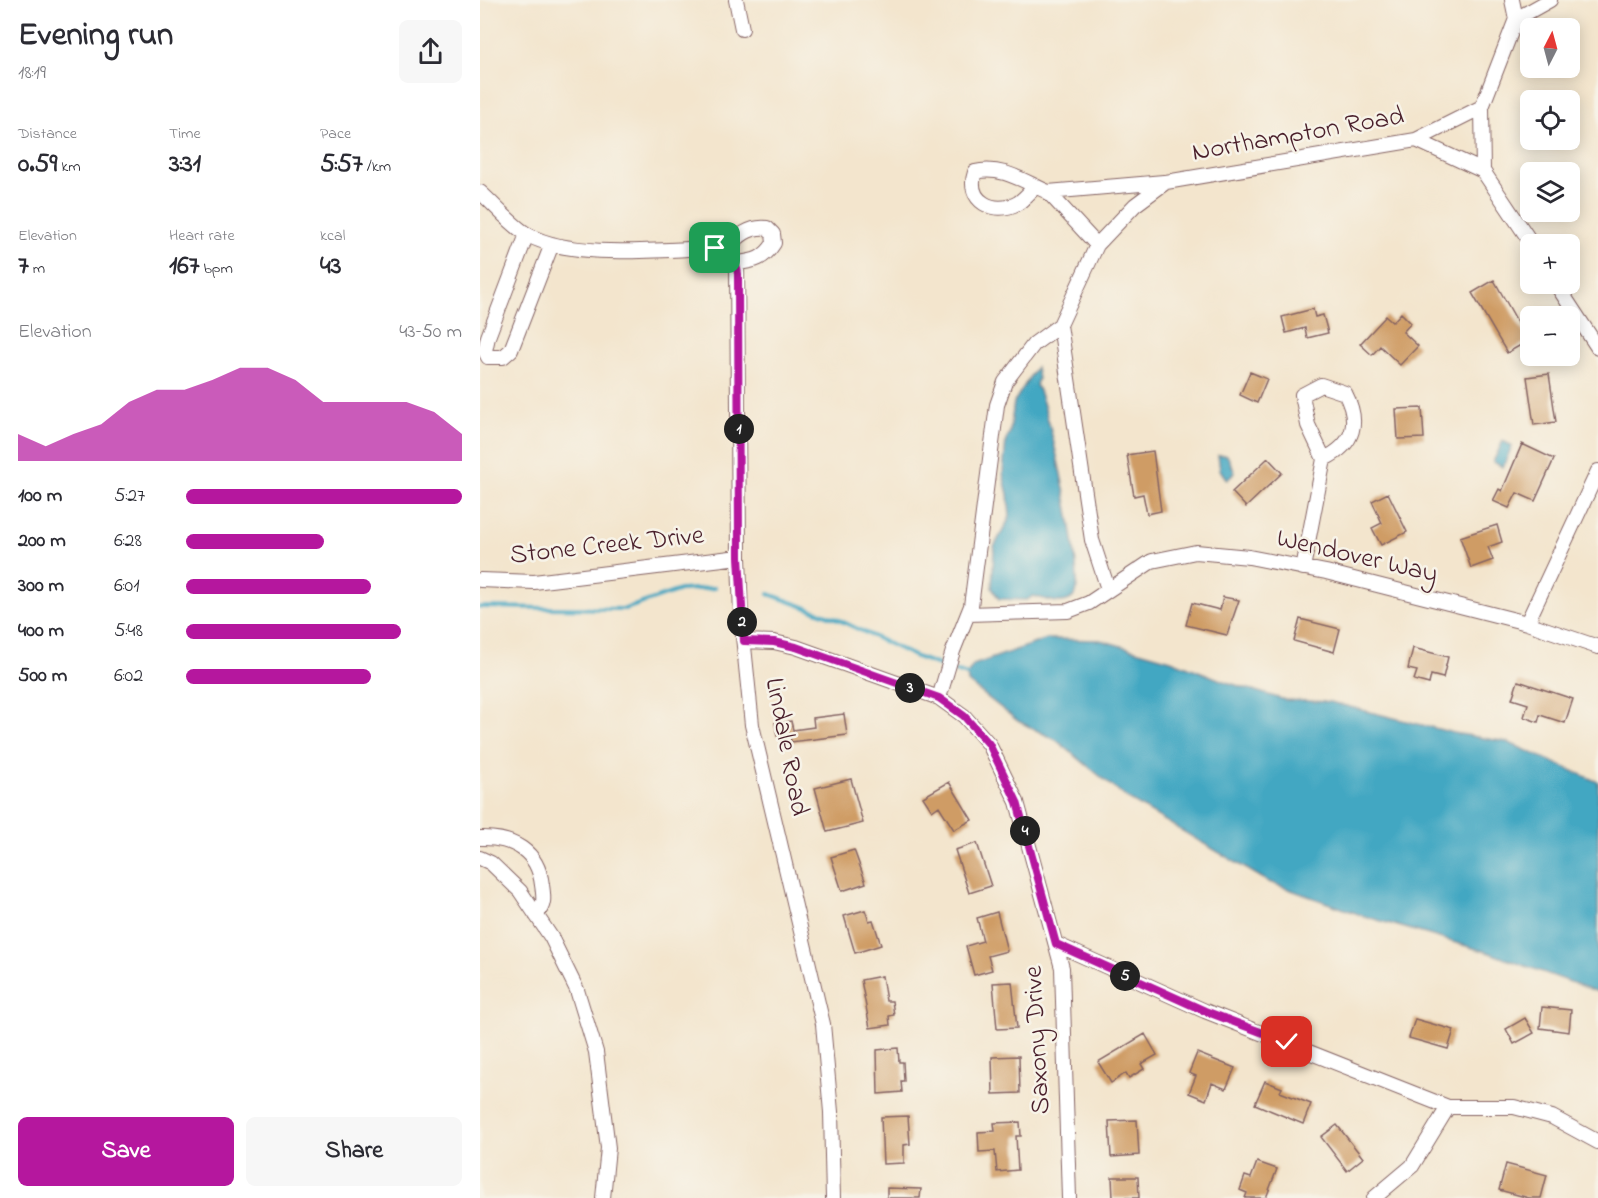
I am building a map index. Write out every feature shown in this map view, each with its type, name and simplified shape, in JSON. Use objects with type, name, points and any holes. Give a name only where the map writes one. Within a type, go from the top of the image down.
[{"type":"street","points":[[736,0],[742,29]]},
{"type":"street","points":[[1512,0],[1516,19],[1482,107],[1484,171],[1525,234]]},
{"type":"street","points":[[1516,19],[1550,0]]},
{"type":"street","name":"Northampton Road","points":[[1097,245],[1041,190],[1166,182],[1416,140],[1482,107]]},
{"type":"street","points":[[1416,140],[1484,171]]},
{"type":"street","name":"Northampton Road","points":[[939,698],[953,651],[968,614],[997,405],[1005,382],[1034,344],[1060,325],[1097,245],[1135,205],[1166,182]]},
{"type":"street","points":[[480,192],[526,234],[552,244],[586,250],[725,250],[744,232],[757,227],[767,228],[772,234],[774,243],[767,254],[757,261],[737,263],[725,250]]},
{"type":"street","points":[[526,234],[488,338],[485,351],[488,357],[503,357],[511,350],[552,244]]},
{"type":"street","name":"Lindale Road","points":[[737,263],[739,557],[752,725],[823,1024],[831,1112],[833,1198]]},
{"type":"street","points":[[1563,294],[1598,348]]},
{"type":"street","points":[[968,614],[1068,611],[1089,603],[1108,589],[1092,540],[1060,325]]},
{"type":"street","points":[[1304,568],[1324,459],[1308,425],[1302,395],[1321,385],[1345,393],[1354,410],[1356,422],[1338,452],[1324,459]]},
{"type":"street","points":[[1527,623],[1598,471]]},
{"type":"street","name":"Wendover Way","points":[[1108,589],[1152,561],[1197,552],[1249,557],[1304,568],[1527,623],[1598,647]]},
{"type":"street","name":"Stone Creek Drive","points":[[480,580],[534,582],[739,557]]},
{"type":"street","points":[[744,641],[774,642],[796,647],[939,698]]},
{"type":"street","name":"Saxony Drive","points":[[939,698],[964,716],[992,749],[1017,802],[1056,944],[1062,968],[1069,1198]]},
{"type":"street","points":[[480,838],[499,837],[528,851],[540,871],[544,895],[543,906],[536,915]]},
{"type":"street","points":[[480,858],[491,863],[520,891],[551,937],[577,990],[596,1052],[608,1148],[603,1198]]},
{"type":"street","points":[[1056,944],[1205,1011],[1448,1107],[1514,1107],[1552,1116],[1598,1142]]},
{"type":"street","points":[[1374,1198],[1412,1166],[1448,1107]]},
{"type":"water","points":[[1036,367],[1038,379],[1036,385],[1057,456],[1075,558],[1077,582],[1075,595],[1071,599],[1060,602],[1033,596],[1027,600],[999,599],[992,588],[994,547],[1010,517],[1003,474],[1006,440],[1010,432],[1014,402]]},
{"type":"water","points":[[1503,441],[1512,446],[1503,467],[1493,462]]},
{"type":"water","points":[[1218,455],[1227,455],[1235,473],[1227,480],[1220,470]]},
{"type":"water","points":[[1047,639],[1100,640],[1171,660],[1226,682],[1285,700],[1330,702],[1454,733],[1507,742],[1598,782],[1598,992],[1487,952],[1364,916],[1269,882],[1128,799],[1056,740],[1018,721],[968,682],[967,675],[973,665]]},
{"type":"building","points":[[1494,280],[1520,327],[1520,346],[1507,353],[1472,293]]},
{"type":"building","points":[[1313,309],[1315,317],[1323,315],[1328,333],[1307,338],[1305,328],[1286,333],[1282,317]]},
{"type":"building","points":[[1401,313],[1411,323],[1403,332],[1418,346],[1400,365],[1380,346],[1372,355],[1360,344],[1386,316],[1393,322]]},
{"type":"building","points":[[1250,372],[1267,379],[1257,403],[1240,395]]},
{"type":"building","points":[[1549,374],[1556,422],[1534,425],[1527,377]]},
{"type":"building","points":[[1422,408],[1424,438],[1398,439],[1396,409]]},
{"type":"building","points":[[1522,444],[1554,459],[1535,501],[1517,493],[1509,508],[1493,501],[1499,489],[1502,491]]},
{"type":"building","points":[[1153,451],[1161,511],[1147,514],[1143,494],[1134,496],[1127,455]]},
{"type":"building","points":[[1268,458],[1282,473],[1246,507],[1232,492]]},
{"type":"building","points":[[1388,493],[1407,532],[1381,545],[1372,528],[1382,523],[1372,501]]},
{"type":"building","points":[[1497,525],[1502,542],[1488,547],[1493,560],[1471,568],[1460,537]]},
{"type":"building","points":[[1223,597],[1239,600],[1227,635],[1186,625],[1192,603],[1220,610]]},
{"type":"building","points":[[1300,619],[1340,629],[1334,652],[1294,641]]},
{"type":"building","points":[[1413,648],[1448,657],[1443,678],[1431,675],[1429,684],[1414,680],[1417,671],[1408,669]]},
{"type":"building","points":[[1518,681],[1573,699],[1565,723],[1540,715],[1538,722],[1524,717],[1528,704],[1512,699]]},
{"type":"building","points":[[844,714],[847,735],[791,742],[790,734],[777,736],[775,723],[791,721],[793,730],[814,727],[813,718]]},
{"type":"building","points":[[851,779],[863,823],[827,832],[815,788]]},
{"type":"building","points":[[949,782],[972,820],[954,830],[939,806],[932,811],[923,797]]},
{"type":"building","points":[[977,843],[991,886],[969,893],[955,850]]},
{"type":"building","points":[[854,850],[866,883],[842,891],[831,857]]},
{"type":"building","points":[[865,910],[869,921],[873,920],[881,945],[855,953],[844,916]]},
{"type":"building","points":[[997,912],[1007,951],[988,956],[992,970],[974,975],[966,946],[983,941],[977,918]]},
{"type":"building","points":[[882,976],[886,1001],[892,1001],[894,1015],[889,1016],[890,1025],[870,1028],[861,980]]},
{"type":"building","points":[[1012,982],[1017,1028],[997,1029],[993,983]]},
{"type":"building","points":[[1542,1007],[1571,1010],[1569,1032],[1540,1028]]},
{"type":"building","points":[[1525,1018],[1534,1033],[1514,1044],[1506,1029]]},
{"type":"building","points":[[1415,1019],[1454,1030],[1448,1049],[1409,1038]]},
{"type":"building","points":[[1145,1034],[1157,1055],[1141,1064],[1144,1069],[1129,1078],[1126,1073],[1111,1083],[1098,1062]]},
{"type":"building","points":[[898,1048],[899,1062],[903,1062],[902,1092],[878,1094],[877,1050]]},
{"type":"building","points":[[1197,1053],[1235,1068],[1226,1089],[1212,1083],[1206,1100],[1189,1093],[1196,1076],[1189,1073]]},
{"type":"building","points":[[1019,1056],[1020,1093],[993,1094],[992,1057]]},
{"type":"building","points":[[1265,1081],[1282,1088],[1280,1092],[1311,1104],[1303,1124],[1255,1104]]},
{"type":"building","points":[[908,1116],[910,1144],[904,1145],[904,1163],[883,1164],[881,1117]]},
{"type":"building","points":[[1137,1120],[1139,1155],[1111,1157],[1109,1121]]},
{"type":"building","points":[[1020,1122],[1021,1136],[1016,1136],[1018,1170],[997,1172],[995,1151],[979,1152],[978,1132],[995,1131],[994,1123]]},
{"type":"building","points":[[1337,1125],[1363,1158],[1347,1171],[1321,1137]]},
{"type":"building","points":[[1257,1162],[1277,1169],[1266,1198],[1245,1198],[1247,1193],[1240,1190],[1245,1176],[1251,1178]]},
{"type":"building","points":[[1506,1164],[1547,1175],[1541,1198],[1529,1198],[1499,1190]]},
{"type":"building","points":[[1112,1177],[1138,1177],[1139,1198],[1113,1198]]},
{"type":"building","points":[[887,1188],[921,1189],[920,1198],[887,1198]]},
{"type":"waterway","points":[[480,607],[625,609],[680,590],[715,588]]},
{"type":"waterway","points":[[769,594],[835,618],[916,657],[967,675]]},
{"type":"route","points":[[715,248],[725,250],[737,263],[738,274],[739,557],[744,641],[774,642],[796,647],[939,698],[964,716],[989,744],[1017,802],[1056,944],[1205,1011],[1287,1042]]}]
